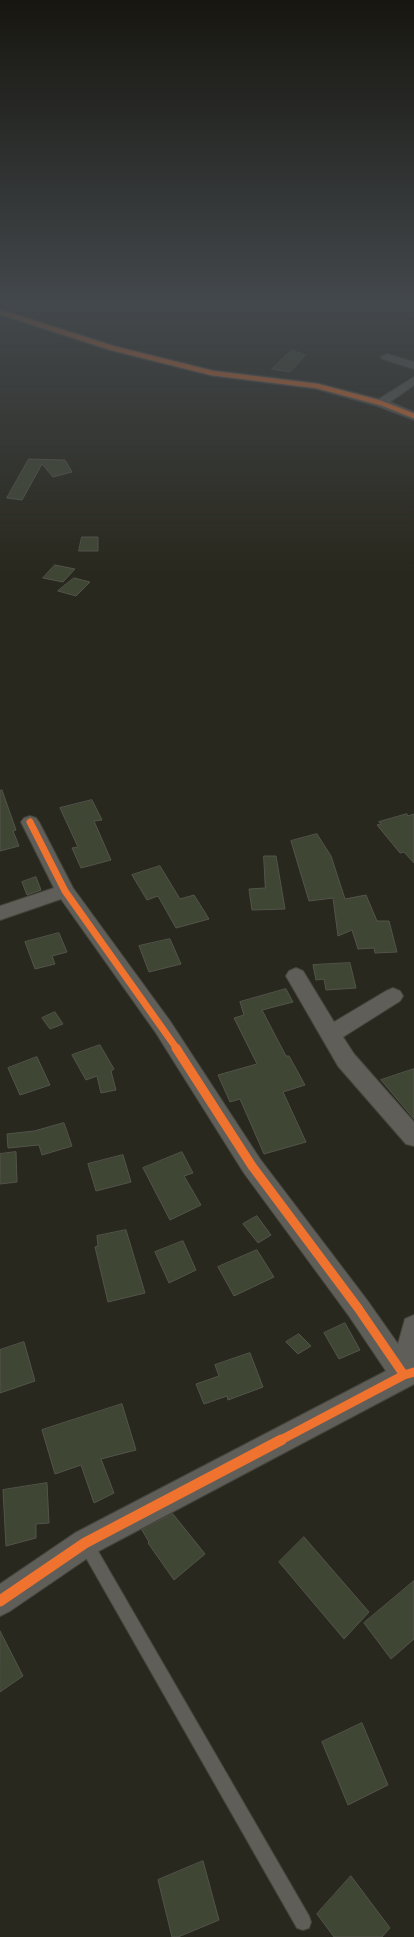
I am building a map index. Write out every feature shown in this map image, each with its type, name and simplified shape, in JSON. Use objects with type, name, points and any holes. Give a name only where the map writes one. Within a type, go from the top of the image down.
[{"type":"street","points":[[341,392],[381,403],[414,416]]},
{"type":"street","points":[[381,403],[396,392]]},
{"type":"street","points":[[30,822],[65,891],[163,1027],[252,1166],[409,1373]]},
{"type":"street","points":[[0,913],[65,891]]},
{"type":"street","points":[[296,976],[346,1060],[414,1137]]},
{"type":"street","points":[[331,1034],[393,996]]},
{"type":"street","points":[[409,1373],[414,1327]]},
{"type":"street","points":[[0,1601],[85,1543],[409,1373]]},
{"type":"lane","points":[[85,1543],[303,1922]]},
{"type":"building","points":[[29,459],[65,460],[72,472],[53,477],[42,464],[22,500],[7,498]]},
{"type":"building","points":[[82,537],[98,537],[98,551],[79,551]]},
{"type":"building","points":[[55,565],[75,569],[63,582],[43,578]]},
{"type":"building","points":[[74,578],[90,582],[76,596],[58,591]]},
{"type":"building","points":[[2,790],[16,830],[13,831],[19,846],[0,851],[0,791]]},
{"type":"building","points":[[92,800],[102,820],[94,821],[111,860],[81,868],[72,848],[78,847],[60,808]]},
{"type":"building","points":[[407,814],[408,816],[414,814],[414,863],[404,852],[400,853],[377,825],[381,824],[379,822]]},
{"type":"building","points":[[317,834],[331,856],[345,899],[366,895],[377,921],[389,921],[397,952],[375,953],[374,948],[358,949],[352,930],[338,936],[333,898],[309,901],[291,841]]},
{"type":"building","points":[[264,856],[276,856],[285,909],[252,910],[249,889],[265,888]]},
{"type":"building","points":[[160,866],[180,899],[194,895],[209,919],[176,928],[158,896],[147,900],[132,875]]},
{"type":"building","points":[[36,877],[41,890],[27,895],[22,882]]},
{"type":"building","points":[[59,933],[67,952],[52,956],[55,964],[35,969],[25,942]]},
{"type":"building","points":[[170,939],[181,964],[149,972],[139,946]]},
{"type":"building","points":[[350,963],[356,988],[326,990],[324,979],[316,980],[313,965]]},
{"type":"building","points":[[286,989],[293,1002],[262,1010],[286,1056],[289,1056],[305,1085],[283,1092],[306,1142],[264,1154],[240,1099],[230,1102],[218,1075],[257,1064],[234,1018],[244,1015],[240,1002]]},
{"type":"building","points":[[55,1012],[63,1024],[50,1029],[42,1018]]},
{"type":"building","points":[[100,1045],[114,1069],[111,1071],[116,1090],[101,1093],[97,1076],[86,1080],[72,1055]]},
{"type":"building","points":[[37,1057],[50,1085],[20,1095],[8,1068]]},
{"type":"building","points":[[414,1069],[414,1119],[381,1080]]},
{"type":"building","points":[[64,1123],[72,1146],[42,1155],[39,1145],[8,1148],[7,1134],[34,1131]]},
{"type":"building","points":[[16,1152],[17,1182],[0,1184],[0,1154]]},
{"type":"building","points":[[182,1152],[193,1173],[184,1176],[201,1205],[170,1220],[143,1168]]},
{"type":"building","points":[[123,1155],[131,1182],[96,1191],[88,1164]]},
{"type":"building","points":[[257,1216],[271,1235],[258,1243],[243,1224]]},
{"type":"building","points":[[126,1230],[145,1293],[108,1302],[95,1247],[98,1246],[97,1236]]},
{"type":"building","points":[[183,1241],[196,1270],[169,1283],[155,1252]]},
{"type":"building","points":[[257,1250],[274,1277],[234,1296],[218,1267]]},
{"type":"building","points":[[345,1323],[360,1350],[339,1359],[324,1333]]},
{"type":"building","points":[[299,1334],[311,1346],[298,1354],[286,1342]]},
{"type":"building","points":[[24,1342],[35,1381],[0,1393],[0,1350]]},
{"type":"building","points":[[250,1353],[263,1387],[228,1400],[227,1396],[204,1404],[196,1384],[219,1376],[215,1365]]},
{"type":"building","points":[[122,1404],[136,1450],[101,1459],[114,1493],[94,1503],[81,1465],[55,1474],[42,1430]]},
{"type":"building","points":[[47,1483],[49,1523],[36,1524],[36,1538],[6,1546],[3,1490]]},
{"type":"building","points":[[173,1514],[205,1554],[174,1580],[148,1543],[142,1530]]},
{"type":"building","points":[[304,1537],[369,1612],[344,1639],[279,1562]]},
{"type":"building","points":[[414,1581],[414,1639],[391,1659],[364,1623]]},
{"type":"building","points":[[0,1631],[23,1676],[0,1692]]},
{"type":"building","points":[[362,1723],[388,1785],[348,1805],[322,1742]]},
{"type":"building","points":[[203,1861],[219,1920],[178,1937],[172,1937],[158,1880]]},
{"type":"building","points":[[351,1876],[390,1928],[382,1937],[334,1937],[317,1914]]},
{"type":"cycle path","points":[[341,392],[381,403],[414,416]]},
{"type":"cycle path","points":[[30,822],[65,891],[163,1027],[252,1166],[358,1308],[404,1375]]},
{"type":"cycle path","points":[[0,1601],[85,1543],[404,1375],[414,1372]]}]
